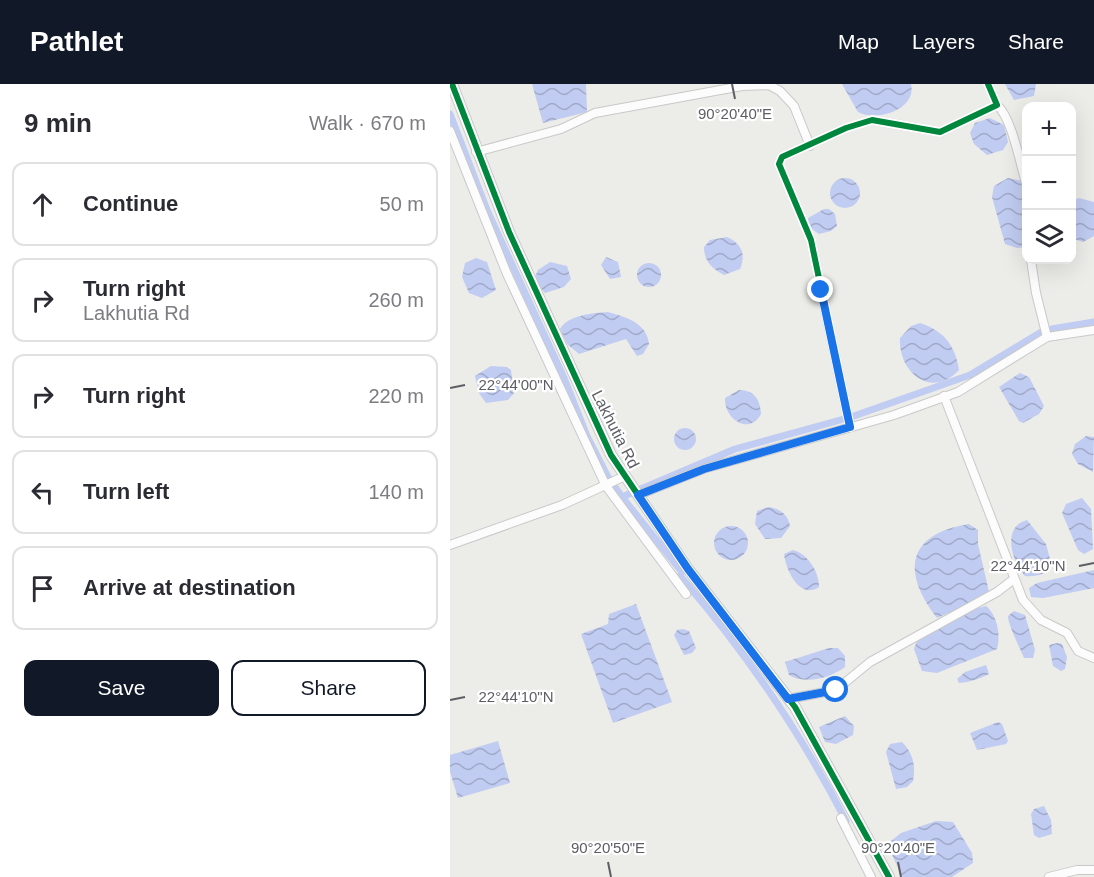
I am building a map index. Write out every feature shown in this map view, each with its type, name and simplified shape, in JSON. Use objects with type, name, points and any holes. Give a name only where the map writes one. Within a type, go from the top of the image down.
[{"type":"street","name":"Lakhutia Rd","points":[[452,84],[476,152],[549,321],[611,455],[688,569],[788,699],[889,877]]},
{"type":"street","points":[[988,84],[997,105],[1003,110],[1008,122],[1022,169]]},
{"type":"street","points":[[476,152],[561,129],[595,113],[742,86],[769,85],[780,91],[794,106],[810,146]]},
{"type":"street","points":[[850,427],[811,240],[778,164],[782,157],[846,128],[872,120],[940,132],[997,105]]},
{"type":"street","points":[[450,131],[507,274],[606,486],[686,594]]},
{"type":"street","points":[[1031,264],[1047,337]]},
{"type":"street","points":[[638,495],[704,469],[850,427],[944,396],[983,377],[1026,348],[1047,337],[1094,330]]},
{"type":"street","points":[[944,396],[957,435],[1000,536],[1023,600],[1041,620],[1067,633],[1078,651],[1094,658]]},
{"type":"street","points":[[450,545],[606,486],[625,476]]},
{"type":"street","points":[[788,699],[836,690],[870,662],[997,592],[1014,579]]},
{"type":"street","points":[[841,818],[871,877]]},
{"type":"street","points":[[1049,877],[1077,870],[1094,870]]},
{"type":"water","points":[[532,84],[586,84],[587,112],[543,123]]},
{"type":"water","points":[[842,84],[911,84],[911,93],[908,101],[893,112],[875,116],[866,115],[858,112]]},
{"type":"water","points":[[1005,84],[1036,84],[1034,96],[1014,100]]},
{"type":"water","points":[[990,118],[1004,125],[1008,142],[1003,150],[987,155],[974,144],[970,133],[975,123]]},
{"type":"water","points":[[845,178],[856,182],[860,193],[856,204],[845,208],[834,204],[830,193],[834,182]]},
{"type":"water","points":[[1008,178],[1022,181],[1022,247],[1005,244],[992,197],[994,186]]},
{"type":"water","points":[[1076,199],[1094,202],[1094,236],[1083,242],[1076,240]]},
{"type":"water","points":[[824,209],[829,209],[835,214],[837,226],[831,231],[819,234],[809,227],[808,218]]},
{"type":"water","points":[[727,237],[739,246],[743,259],[740,269],[724,275],[709,264],[704,247],[710,240]]},
{"type":"water","points":[[606,257],[618,262],[621,277],[610,279],[601,265]]},
{"type":"water","points":[[476,258],[487,262],[496,290],[482,298],[469,293],[462,277],[465,263]]},
{"type":"water","points":[[550,262],[567,266],[571,279],[564,287],[545,293],[534,279],[538,270]]},
{"type":"water","points":[[649,263],[654,264],[660,270],[660,280],[654,286],[649,287],[644,286],[638,280],[637,275],[638,270],[644,264]]},
{"type":"water","points":[[608,312],[640,326],[649,344],[643,354],[637,356],[626,339],[579,354],[567,344],[560,329],[564,324],[581,316]]},
{"type":"water","points":[[920,323],[942,335],[955,353],[959,370],[948,379],[928,382],[918,378],[904,362],[900,338],[911,326]]},
{"type":"water","points":[[491,366],[507,367],[511,370],[514,393],[508,400],[486,403],[479,393],[475,376]]},
{"type":"water","points":[[1020,373],[1029,377],[1044,406],[1039,414],[1023,423],[1019,421],[999,387]]},
{"type":"water","points":[[739,390],[755,396],[759,404],[761,414],[750,424],[738,422],[726,406],[725,398]]},
{"type":"water","points":[[681,428],[689,428],[696,435],[696,443],[689,450],[681,450],[674,443],[674,435]]},
{"type":"water","points":[[1086,436],[1094,437],[1093,472],[1078,464],[1072,454],[1075,444]]},
{"type":"water","points":[[1082,498],[1091,509],[1093,549],[1084,554],[1078,550],[1062,513],[1066,504]]},
{"type":"water","points":[[768,507],[782,512],[789,522],[790,526],[781,538],[765,539],[755,524],[757,511]]},
{"type":"water","points":[[1027,520],[1046,544],[1051,563],[1044,573],[1025,576],[1016,562],[1011,545],[1014,530]]},
{"type":"water","points":[[969,524],[978,530],[978,544],[989,592],[976,601],[937,618],[925,601],[918,585],[915,570],[916,557],[922,546],[933,536],[948,529]]},
{"type":"water","points":[[731,526],[743,531],[748,543],[743,555],[731,560],[719,555],[714,543],[719,531]]},
{"type":"water","points":[[793,550],[803,555],[812,564],[819,587],[806,590],[795,582],[784,554]]},
{"type":"water","points":[[1094,570],[1094,588],[1043,598],[1031,597],[1029,588],[1037,583]]},
{"type":"water","points":[[636,604],[672,702],[613,723],[581,634],[608,624],[609,614]]},
{"type":"water","points":[[986,606],[997,626],[999,638],[997,649],[937,673],[922,671],[914,649],[917,641],[971,610]]},
{"type":"water","points":[[1014,611],[1025,615],[1035,650],[1033,658],[1024,658],[1012,631],[1008,616]]},
{"type":"water","points":[[677,630],[689,631],[696,648],[692,653],[684,655],[674,635]]},
{"type":"water","points":[[1062,644],[1067,657],[1065,669],[1061,671],[1053,666],[1049,645]]},
{"type":"water","points":[[829,648],[838,648],[845,656],[845,667],[832,674],[810,680],[802,680],[789,675],[785,662]]},
{"type":"water","points":[[986,665],[989,674],[959,683],[957,679],[965,672]]},
{"type":"water","points":[[845,716],[854,726],[853,735],[836,744],[825,742],[819,727]]},
{"type":"water","points":[[998,722],[1002,724],[1008,741],[1006,744],[977,750],[970,733]]},
{"type":"water","points":[[498,741],[510,783],[458,798],[450,772],[450,755]]},
{"type":"water","points":[[902,742],[911,755],[914,775],[913,781],[907,787],[896,789],[886,752],[890,744]]},
{"type":"water","points":[[1044,806],[1051,820],[1052,834],[1039,838],[1034,835],[1031,814],[1034,809]]},
{"type":"water","points":[[936,821],[953,822],[972,853],[973,863],[952,877],[902,877],[890,850],[891,841],[901,833]]},
{"type":"waterway","points":[[450,114],[487,210],[564,378],[587,436],[608,477],[682,572]]},
{"type":"waterway","points":[[1052,329],[1094,322]]},
{"type":"waterway","points":[[854,416],[970,375],[1043,331]]},
{"type":"waterway","points":[[622,497],[735,449],[844,419]]},
{"type":"waterway","points":[[680,576],[749,663],[791,725],[846,821]]},
{"type":"cycle path","points":[[452,84],[509,232],[611,455],[688,569],[795,707],[889,877]]},
{"type":"cycle path","points":[[850,427],[811,240],[779,164],[782,157],[846,128],[872,120],[940,132],[997,105],[988,84]]},
{"type":"route","points":[[821,290],[832,353],[850,427],[704,469],[638,495],[688,569],[788,699],[836,690]]}]
